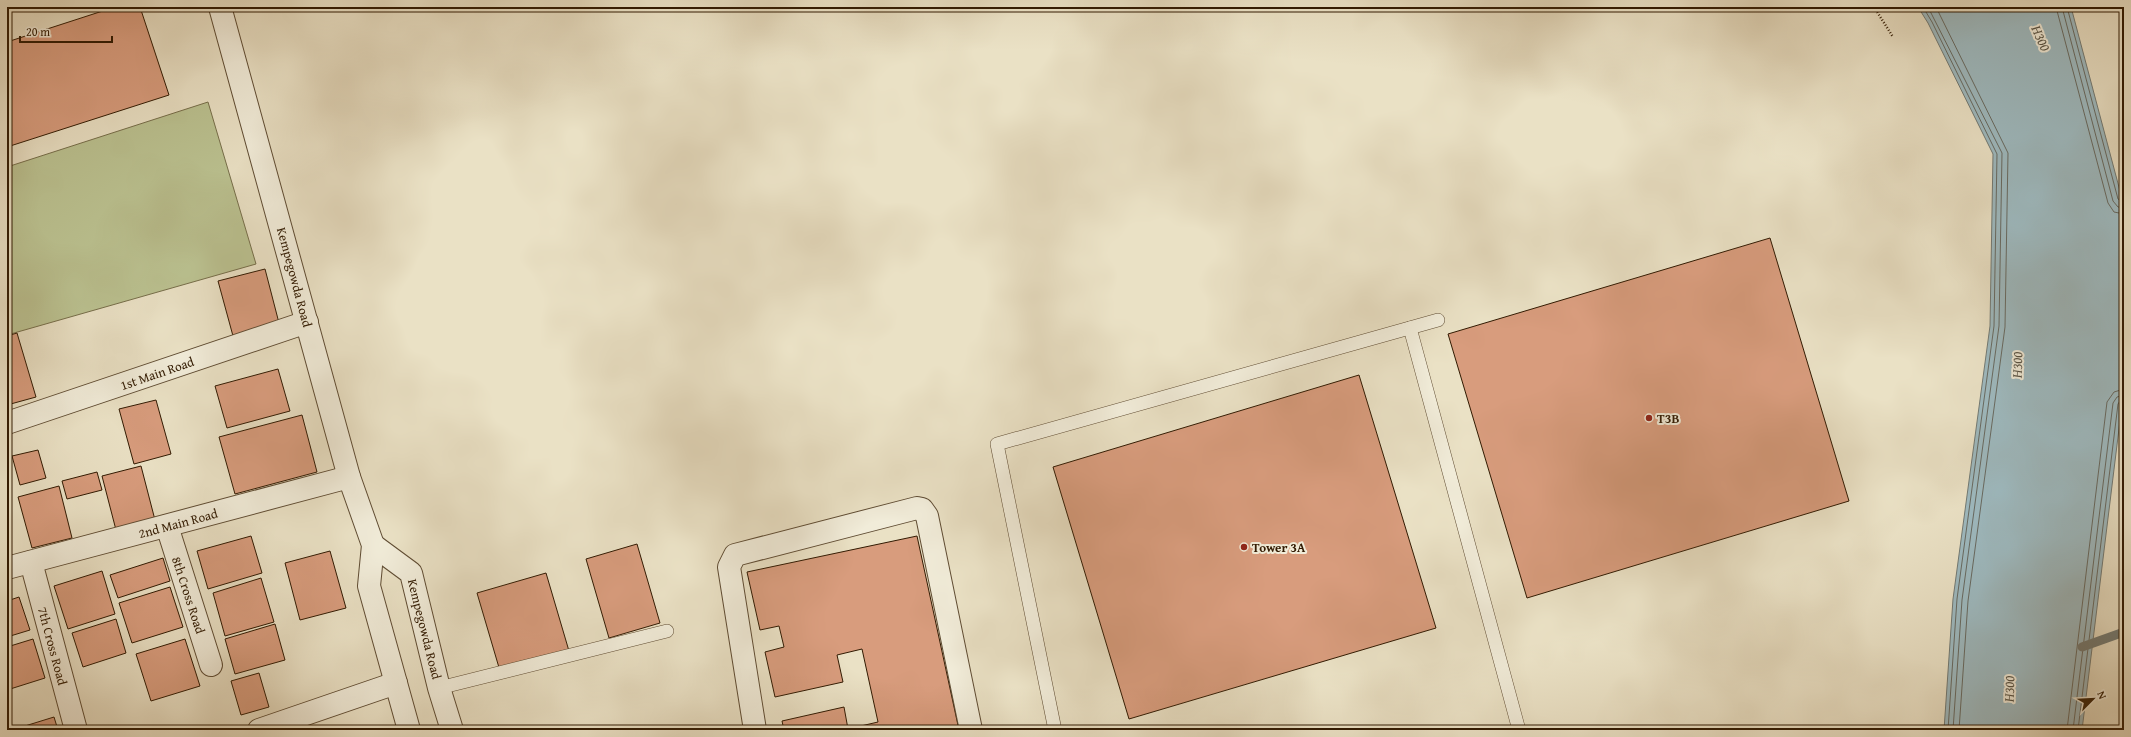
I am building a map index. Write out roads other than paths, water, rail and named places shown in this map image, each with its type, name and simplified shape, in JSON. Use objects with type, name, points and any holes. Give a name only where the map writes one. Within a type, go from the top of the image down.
[{"type":"street","name":"Kempegowda Road","points":[[220,7],[349,477],[373,545],[369,586],[409,730]]},
{"type":"street","name":"1st Main Road","points":[[7,423],[307,322]]},
{"type":"street","name":"2nd Main Road","points":[[7,568],[349,477]]},
{"type":"street","points":[[755,730],[729,567],[735,555],[917,508],[922,509],[927,516],[971,730]]},
{"type":"street","name":"8th Cross Road","points":[[167,526],[211,665]]},
{"type":"street","name":"Kempegowda Road","points":[[373,545],[411,573],[439,688],[452,730]]},
{"type":"street","name":"7th Cross Road","points":[[30,562],[76,730]]},
{"type":"street","points":[[259,730],[396,682]]},
{"type":"lane","points":[[1055,730],[997,444],[1438,320]]},
{"type":"lane","points":[[1410,328],[1519,730]]},
{"type":"lane","points":[[439,688],[667,631]]},
{"type":"water","name":"H300","points":[[1918,7],[2071,7],[2124,206],[2124,388],[2082,730],[1944,730],[1953,599],[1990,326],[1993,154],[1928,23]]},
{"type":"waterway","points":[[2082,647],[2124,632]]},
{"type":"place","name":"T3B","points":[[1649,418]]},
{"type":"place","name":"Tower 3A","points":[[1244,547]]}]
